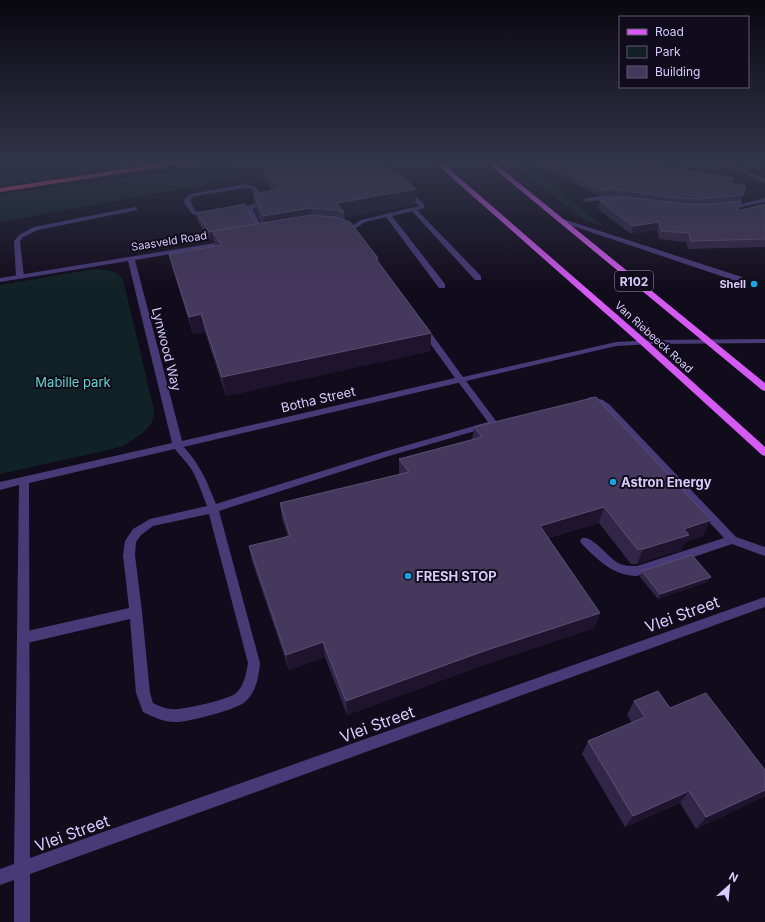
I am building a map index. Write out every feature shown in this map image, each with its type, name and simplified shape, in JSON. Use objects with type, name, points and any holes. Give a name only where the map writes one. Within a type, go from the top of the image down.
[{"type":"main road","name":"Van Riebeeck Road","points":[[485,204],[642,341],[765,453]]},
{"type":"main road","name":"R102","points":[[541,204],[765,388]]},
{"type":"street","points":[[188,204],[194,213],[202,216],[249,208],[258,204]]},
{"type":"street","points":[[345,232],[363,220],[421,208],[421,204]]},
{"type":"street","points":[[719,208],[738,207],[749,204]]},
{"type":"street","points":[[249,208],[263,237]]},
{"type":"street","points":[[20,277],[16,241],[26,232],[36,228],[135,209]]},
{"type":"street","points":[[413,209],[478,278]]},
{"type":"street","points":[[388,215],[442,286]]},
{"type":"street","points":[[560,220],[655,250],[739,279]]},
{"type":"street","points":[[336,230],[353,236]]},
{"type":"street","name":"Saasveld Road","points":[[0,280],[232,242]]},
{"type":"street","name":"Lynwood Way","points":[[131,258],[178,446]]},
{"type":"street","points":[[178,446],[189,458],[199,473],[213,509],[254,663],[253,674],[249,687],[238,700],[178,716],[158,713],[148,707],[143,693],[129,554],[131,541],[138,532],[150,523],[213,509],[386,454],[497,422],[460,379],[417,318]]},
{"type":"street","name":"Botha Street","points":[[0,486],[616,344],[642,341],[743,343],[765,341]]},
{"type":"street","points":[[584,402],[591,400],[600,402],[607,407],[732,540],[765,552]]},
{"type":"street","points":[[22,922],[24,481]]},
{"type":"street","points":[[586,541],[614,567],[626,572],[637,571],[732,540]]},
{"type":"street","name":"Vlei Street","points":[[0,878],[765,602]]},
{"type":"street","points":[[23,638],[136,612]]},
{"type":"green space","points":[[0,204],[97,204],[0,222]]},
{"type":"green space","points":[[564,204],[576,204],[603,226],[583,219]]},
{"type":"green space","name":"Mabille park","points":[[89,270],[112,271],[123,279],[153,406],[154,415],[151,424],[143,433],[125,445],[113,449],[0,474],[0,285]]},
{"type":"building","points":[[245,204],[255,224],[209,232],[196,213]]},
{"type":"building","points":[[258,204],[338,204],[344,213],[335,210],[311,208],[263,216]]},
{"type":"building","points":[[604,204],[740,204],[738,211],[765,204],[765,239],[691,241],[689,233],[661,231],[659,222],[633,226]]},
{"type":"building","points":[[311,215],[334,217],[350,222],[378,258],[376,259],[431,333],[222,377],[201,314],[189,317],[169,254],[222,245],[212,231]]},
{"type":"building","name":"FRESH STOP","points":[[596,397],[711,520],[684,529],[689,535],[643,549],[637,549],[604,507],[540,526],[600,613],[484,651],[346,701],[323,642],[286,655],[249,546],[290,536],[280,503],[409,472],[399,459],[482,437],[474,427]]},
{"type":"building","points":[[692,555],[711,577],[660,594],[642,571]]},
{"type":"building","points":[[658,691],[670,708],[706,693],[765,770],[765,790],[706,817],[689,791],[633,816],[588,741],[645,717],[634,701]]},
{"type":"place","name":"Shell","points":[[754,284]]},
{"type":"place","name":"Astron Energy","points":[[613,482]]},
{"type":"place","name":"FRESH STOP","points":[[408,576]]}]
